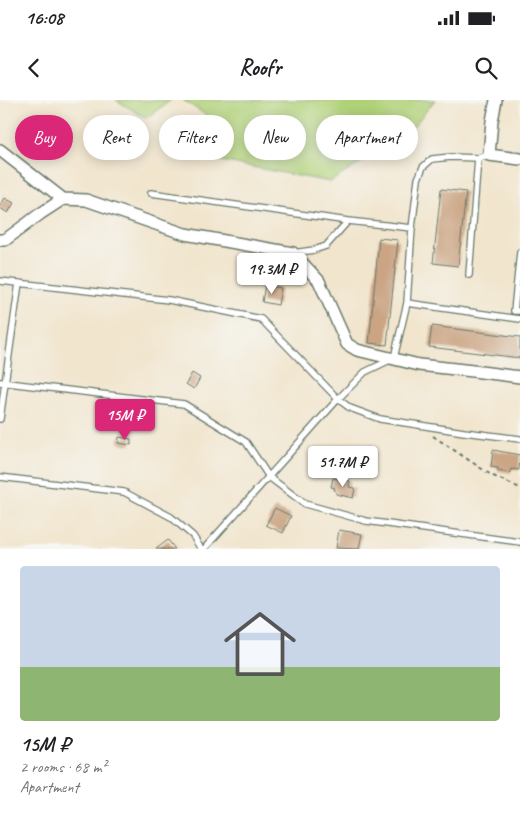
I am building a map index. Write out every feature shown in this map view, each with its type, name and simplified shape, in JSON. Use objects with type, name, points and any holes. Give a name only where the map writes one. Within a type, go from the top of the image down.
[{"type":"street","points":[[496,100],[484,156],[520,159]]},
{"type":"street","points":[[0,150],[63,199],[86,200],[185,234],[293,253],[319,281],[347,344],[358,350],[419,365],[520,378]]},
{"type":"street","points":[[0,240],[5,240],[63,199]]},
{"type":"lane","points":[[0,477],[124,492],[171,517],[203,549],[338,399],[365,372],[394,358],[407,303],[412,228],[418,179],[424,167],[432,160],[484,156],[469,275]]},
{"type":"lane","points":[[151,193],[348,221],[412,228]]},
{"type":"lane","points":[[293,253],[326,246],[348,221]]},
{"type":"lane","points":[[520,252],[514,311],[520,311]]},
{"type":"lane","points":[[0,281],[169,300],[261,319],[338,399],[350,408],[380,419],[520,439]]},
{"type":"lane","points":[[0,419],[2,382],[19,283]]},
{"type":"lane","points":[[407,303],[520,319]]},
{"type":"lane","points":[[2,382],[184,404],[246,442],[269,476],[305,504],[366,521],[520,542]]},
{"type":"path","points":[[431,435],[491,475],[520,488]]},
{"type":"green space","points":[[116,100],[171,100],[149,116],[141,115]]},
{"type":"green space","points":[[183,100],[435,100],[418,121],[418,115],[316,115],[316,160],[365,160],[330,182],[216,160],[234,160],[234,115],[206,115]]},
{"type":"building","points":[[441,189],[466,192],[458,266],[433,263]]},
{"type":"building","points":[[5,198],[14,203],[8,213],[0,208]]},
{"type":"building","points":[[379,238],[398,240],[387,345],[369,343]]},
{"type":"building","points":[[265,285],[281,288],[278,305],[262,302]]},
{"type":"building","points":[[432,326],[520,337],[520,358],[429,347]]},
{"type":"building","points":[[192,373],[200,378],[194,389],[186,384]]},
{"type":"building","points":[[102,406],[117,408],[115,421],[100,419]]},
{"type":"building","points":[[119,437],[131,439],[131,445],[118,443]]},
{"type":"building","points":[[493,450],[520,455],[519,470],[511,469],[511,473],[498,471],[498,468],[491,467]]},
{"type":"building","points":[[333,478],[350,481],[349,487],[355,488],[353,498],[336,494],[335,488],[331,487]]},
{"type":"building","points":[[275,508],[291,516],[283,533],[266,525]]},
{"type":"building","points":[[339,530],[362,534],[359,549],[336,548]]},
{"type":"building","points":[[168,540],[175,549],[156,549]]}]
